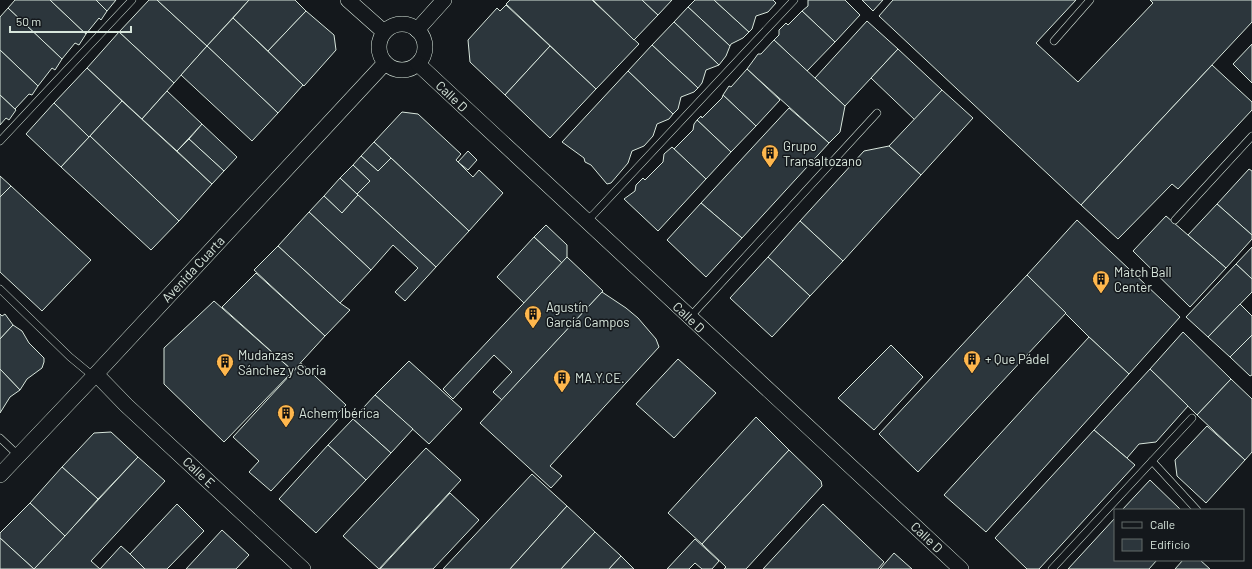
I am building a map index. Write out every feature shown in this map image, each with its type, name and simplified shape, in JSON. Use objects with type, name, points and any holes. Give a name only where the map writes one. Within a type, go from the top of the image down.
[{"type":"street","points":[[348,0],[384,32]]},
{"type":"street","points":[[417,30],[444,0]]},
{"type":"street","points":[[399,24],[408,25],[417,30],[425,40],[425,50],[421,61],[410,69],[402,71],[392,69],[379,55],[379,42],[384,32],[391,26],[399,24]]},
{"type":"street","name":"Avenida Cuarta","points":[[0,475],[385,63]]},
{"type":"street","name":"Calle D","points":[[418,64],[961,569]]},
{"type":"street","name":"Calle E","points":[[95,375],[303,569]]},
{"type":"lane","points":[[0,142],[132,0]]},
{"type":"lane","points":[[586,221],[794,0]]},
{"type":"lane","points":[[1054,41],[1090,0]]},
{"type":"lane","points":[[690,318],[877,113]]},
{"type":"lane","points":[[1175,220],[1252,136]]},
{"type":"lane","points":[[0,290],[70,357],[95,375]]},
{"type":"lane","points":[[1052,569],[1192,418]]},
{"type":"lane","points":[[0,438],[18,455]]},
{"type":"lane","points":[[1152,461],[1196,509]]},
{"type":"building","points":[[15,0],[50,0],[86,34],[79,45],[75,43],[62,59],[8,8]]},
{"type":"building","points":[[50,0],[96,0],[107,11],[101,20],[99,18],[86,34]]},
{"type":"building","points":[[96,0],[116,0],[107,11]]},
{"type":"building","points":[[149,0],[157,0],[207,46],[174,83],[119,32]]},
{"type":"building","points":[[157,0],[249,0],[207,46]]},
{"type":"building","points":[[249,0],[295,0],[306,11],[268,51],[233,18]]},
{"type":"building","points":[[510,0],[592,0],[639,44],[596,89],[506,4]]},
{"type":"building","points":[[593,0],[642,0],[658,15],[634,40]]},
{"type":"building","points":[[642,0],[672,0],[658,15]]},
{"type":"building","points":[[695,0],[714,0],[749,32],[743,38],[730,46],[688,7]]},
{"type":"building","points":[[714,0],[773,0],[776,3],[768,12],[756,16],[752,29],[749,32]]},
{"type":"building","points":[[808,0],[845,0],[860,15],[835,42],[802,11],[808,6]]},
{"type":"building","points":[[862,0],[883,0],[873,11]]},
{"type":"building","points":[[893,0],[1076,0],[1036,43],[1078,82],[1153,3],[1150,0],[1252,0],[1252,22],[1081,205],[879,16]]},
{"type":"building","points":[[506,5],[550,46],[505,95],[470,62],[468,40],[497,8],[500,11]]},
{"type":"building","points":[[688,7],[730,46],[726,56],[719,65],[674,22]]},
{"type":"building","points":[[8,8],[62,59],[55,70],[52,68],[38,86],[0,50],[0,17]]},
{"type":"building","points":[[306,11],[334,35],[336,50],[304,86],[268,51]]},
{"type":"building","points":[[802,11],[835,42],[807,71],[774,40],[779,35],[779,30],[786,23],[788,25]]},
{"type":"building","points":[[233,18],[303,85],[278,113],[207,46]]},
{"type":"building","points":[[867,21],[898,49],[845,106],[815,78]]},
{"type":"building","points":[[674,22],[719,65],[706,70],[702,83],[698,88],[652,45]]},
{"type":"building","points":[[119,32],[174,83],[142,119],[87,68]]},
{"type":"building","points":[[774,40],[845,106],[840,132],[829,143],[747,69],[758,54],[761,54]]},
{"type":"building","points":[[1252,44],[1252,83],[1233,64]]},
{"type":"building","points":[[652,45],[698,88],[694,92],[681,97],[678,109],[673,114],[628,71]]},
{"type":"building","points":[[207,46],[278,113],[252,141],[181,75]]},
{"type":"building","points":[[550,46],[596,89],[550,138],[505,95]]},
{"type":"building","points":[[898,49],[942,90],[915,120],[871,78]]},
{"type":"building","points":[[0,50],[38,86],[32,95],[29,94],[15,109],[0,95]]},
{"type":"building","points":[[1212,65],[1252,102],[1252,110],[1178,189],[1172,184],[1118,239],[1081,205]]},
{"type":"building","points":[[87,68],[122,101],[89,137],[54,103]]},
{"type":"building","points":[[747,69],[780,100],[756,126],[723,95],[729,86],[731,87]]},
{"type":"building","points":[[628,71],[673,114],[669,119],[657,124],[653,136],[644,146],[632,151],[628,163],[611,183],[607,184],[591,165],[585,162],[584,158],[562,142]]},
{"type":"building","points":[[942,90],[973,118],[921,175],[889,146]]},
{"type":"building","points":[[167,91],[202,124],[177,151],[142,119]]},
{"type":"building","points":[[0,95],[16,110],[9,120],[6,118],[0,125]]},
{"type":"building","points":[[723,95],[756,126],[731,152],[697,120],[701,116],[702,118],[722,98]]},
{"type":"building","points":[[122,101],[212,184],[179,221],[90,136]]},
{"type":"building","points":[[54,103],[89,137],[61,167],[26,134]]},
{"type":"building","name":"Grupo Transaltozano","points":[[789,108],[829,143],[742,238],[701,203]]},
{"type":"building","points":[[402,112],[418,114],[461,154],[456,160],[473,177],[479,170],[503,193],[469,231],[374,142]]},
{"type":"building","points":[[697,120],[731,152],[706,179],[674,149],[693,130],[694,124]]},
{"type":"building","points":[[202,124],[237,157],[224,171],[189,139]]},
{"type":"building","points":[[90,136],[179,221],[151,250],[61,167]]},
{"type":"building","points":[[189,139],[224,171],[212,184],[177,151]]},
{"type":"building","points":[[374,142],[391,158],[378,171],[361,156]]},
{"type":"building","points":[[889,146],[921,175],[843,261],[800,221],[864,151]]},
{"type":"building","points":[[672,147],[706,179],[658,231],[624,199],[635,191],[636,185],[643,178],[645,180],[663,162],[664,154]]},
{"type":"building","points":[[468,151],[477,160],[468,170],[458,162]]},
{"type":"building","points":[[361,156],[378,171],[391,158],[469,231],[436,267],[357,194],[370,181],[353,165]]},
{"type":"building","points":[[353,165],[370,181],[357,194],[340,178]]},
{"type":"building","points":[[1249,169],[1252,171],[1252,235],[1217,204]]},
{"type":"building","points":[[0,176],[11,186],[0,197]]},
{"type":"building","points":[[340,178],[358,195],[342,213],[324,196]]},
{"type":"building","points":[[11,186],[91,260],[42,311],[0,272],[0,197]]},
{"type":"building","points":[[358,195],[436,267],[405,301],[395,292],[418,268],[393,245],[371,270],[309,212],[324,196],[342,213]]},
{"type":"building","points":[[701,203],[742,238],[706,277],[667,240]]},
{"type":"building","points":[[1217,204],[1252,235],[1252,239],[1226,268],[1188,235]]},
{"type":"building","points":[[309,212],[371,270],[340,303],[278,246]]},
{"type":"building","points":[[1166,216],[1226,268],[1190,307],[1133,251]]},
{"type":"building","name":"Match Ball Center","points":[[1077,220],[1180,317],[1129,374],[1089,337],[1027,275]]},
{"type":"building","points":[[800,221],[843,261],[810,296],[768,257]]},
{"type":"building","points":[[546,225],[567,245],[567,257],[562,263],[534,237]]},
{"type":"building","points":[[534,237],[562,263],[524,303],[497,277]]},
{"type":"building","points":[[278,246],[340,303],[350,310],[325,336],[254,270]]},
{"type":"building","points":[[1252,247],[1252,279],[1236,264]]},
{"type":"building","name":"Agustín García Campos","points":[[567,257],[603,291],[502,400],[493,392],[512,372],[494,355],[453,399],[443,389]]},
{"type":"building","points":[[768,257],[810,296],[772,337],[730,298]]},
{"type":"building","points":[[1236,264],[1252,279],[1252,292],[1208,337],[1186,317]]},
{"type":"building","points":[[256,273],[325,336],[293,371],[222,307]]},
{"type":"building","name":"+ Que Pádel","points":[[1027,275],[1066,313],[918,472],[879,434]]},
{"type":"building","name":"MA.Y.CE.","points":[[602,292],[638,318],[656,339],[659,347],[550,466],[562,476],[551,488],[480,423]]},
{"type":"building","name":"Mudanzas Sánchez y Soria","points":[[214,301],[293,371],[224,442],[164,384],[164,348]]},
{"type":"building","points":[[1240,304],[1252,316],[1252,335],[1230,357],[1208,337]]},
{"type":"building","points":[[0,314],[2,316],[5,314],[13,325],[0,339]]},
{"type":"building","points":[[13,325],[22,331],[29,343],[44,358],[42,368],[27,379],[20,390],[0,369],[0,339]]},
{"type":"building","points":[[1183,332],[1231,379],[1197,415],[1150,369]]},
{"type":"building","points":[[1252,335],[1252,375],[1250,376],[1230,357]]},
{"type":"building","name":"+ Que Pádel","points":[[1089,337],[1129,374],[986,532],[944,495]]},
{"type":"building","points":[[891,345],[923,377],[874,430],[838,398]]},
{"type":"building","points":[[678,359],[716,393],[674,438],[636,404]]},
{"type":"building","points":[[409,361],[462,409],[429,444],[375,395]]},
{"type":"building","name":"Achem Ibérica","points":[[301,363],[346,405],[335,416],[338,419],[271,491],[249,472],[259,461],[233,437]]},
{"type":"building","points":[[0,369],[20,390],[10,397],[0,413]]},
{"type":"building","points":[[1150,369],[1188,406],[1156,442],[1139,444],[1127,458],[1094,430]]},
{"type":"building","points":[[1231,379],[1252,399],[1252,452],[1245,460],[1197,415]]},
{"type":"building","points":[[375,395],[413,429],[391,453],[353,419]]},
{"type":"building","points":[[756,417],[789,450],[702,544],[668,513]]},
{"type":"building","points":[[353,419],[391,453],[366,480],[328,445]]},
{"type":"building","points":[[1207,426],[1245,460],[1206,503],[1177,476],[1175,460]]},
{"type":"building","points":[[1094,430],[1135,465],[1039,569],[1027,569],[995,538]]},
{"type":"building","points":[[111,432],[138,457],[98,499],[62,467],[94,433]]},
{"type":"building","points":[[328,445],[366,480],[316,533],[279,499]]},
{"type":"building","points":[[426,448],[461,480],[379,569],[343,536]]},
{"type":"building","points":[[789,450],[821,481],[822,486],[746,569],[724,569],[726,567],[702,544]]},
{"type":"building","points":[[138,457],[165,481],[91,561],[100,569],[34,569]]},
{"type":"building","points":[[62,467],[98,499],[65,536],[30,503]]},
{"type":"building","points":[[532,474],[567,506],[510,569],[443,569]]},
{"type":"building","points":[[1150,480],[1180,509],[1123,509]]},
{"type":"building","points":[[450,493],[479,520],[433,569],[380,569]]},
{"type":"building","points":[[30,503],[65,536],[34,569],[0,538],[0,533]]},
{"type":"building","points":[[177,504],[204,531],[167,569],[145,569],[130,554]]},
{"type":"building","points":[[823,504],[884,562],[878,569],[763,569]]},
{"type":"building","points":[[567,506],[595,532],[561,569],[510,569]]},
{"type":"building","points":[[1114,519],[1114,561],[1156,561],[1149,569],[1068,569]]},
{"type":"building","points":[[222,530],[249,555],[236,569],[186,569]]},
{"type":"building","points":[[595,532],[621,556],[609,569],[561,569]]},
{"type":"building","points":[[0,538],[34,569],[0,569]]},
{"type":"building","points":[[695,539],[719,561],[712,569],[702,569],[695,563],[689,569],[667,569]]},
{"type":"building","points":[[121,546],[130,554],[145,569],[100,569]]},
{"type":"building","points":[[894,553],[912,569],[880,569]]},
{"type":"building","points":[[621,556],[634,569],[609,569]]},
{"type":"building","points":[[1182,561],[1201,561],[1210,569],[1175,569]]},
{"type":"place","name":"Grupo Transaltozano","points":[[770,168]]},
{"type":"place","name":"Match Ball Center","points":[[1101,294]]},
{"type":"place","name":"Agustín García Campos","points":[[533,329]]},
{"type":"place","name":"+ Que Pádel","points":[[972,374]]},
{"type":"place","name":"Mudanzas Sánchez y Soria","points":[[225,377]]},
{"type":"place","name":"MA.Y.CE.","points":[[562,393]]},
{"type":"place","name":"Achem Ibérica","points":[[286,428]]}]
